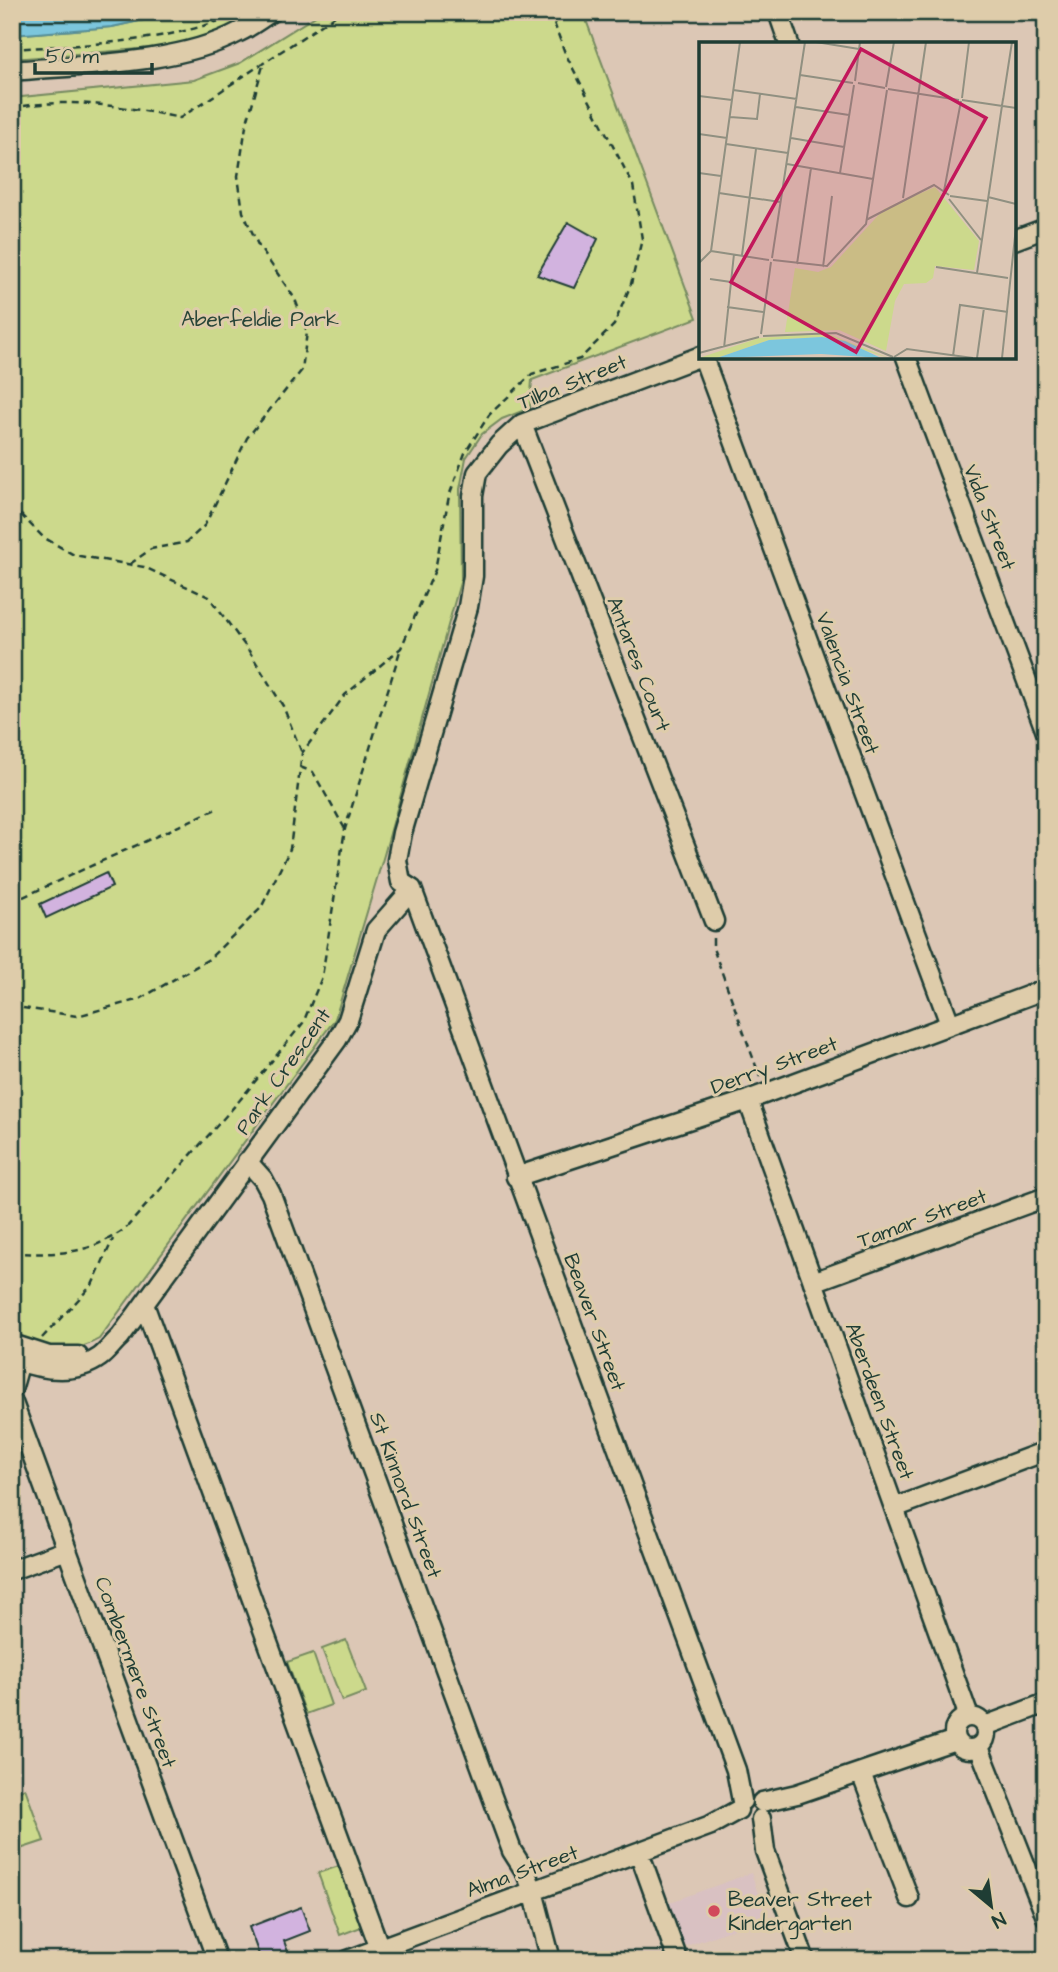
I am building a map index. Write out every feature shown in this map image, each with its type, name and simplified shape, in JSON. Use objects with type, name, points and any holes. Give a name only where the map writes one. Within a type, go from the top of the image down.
[{"type":"street","points":[[12,71],[154,57],[198,48],[239,33],[271,12]]},
{"type":"street","points":[[778,12],[788,42]]},
{"type":"street","points":[[1016,239],[1046,228]]},
{"type":"street","name":"Tilba Street","points":[[412,889],[401,882],[397,860],[402,833],[468,607],[473,576],[473,496],[477,473],[499,445],[522,424],[699,357]]},
{"type":"street","name":"Valencia Street","points":[[703,359],[950,1024]]},
{"type":"street","name":"Vida Street","points":[[907,359],[1040,694],[1046,732]]},
{"type":"street","name":"Antares Court","points":[[522,424],[714,921]]},
{"type":"street","name":"Park Crescent","points":[[18,1351],[50,1368],[75,1368],[100,1357],[111,1345],[144,1304],[337,1040],[348,1020],[376,930],[412,889]]},
{"type":"street","name":"Beaver Street","points":[[412,889],[805,1960]]},
{"type":"street","name":"Derry Street","points":[[516,1177],[747,1100],[1046,989]]},
{"type":"street","name":"Aberdeen Street","points":[[747,1100],[894,1508],[977,1721]]},
{"type":"street","name":"St Kinnord Street","points":[[247,1161],[263,1179],[271,1194],[549,1952]]},
{"type":"street","name":"Tamar Street","points":[[813,1282],[1046,1197]]},
{"type":"street","points":[[144,1304],[382,1954]]},
{"type":"street","points":[[12,1390],[18,1351]]},
{"type":"street","name":"Combermere Street","points":[[12,1400],[217,1960]]},
{"type":"street","points":[[894,1508],[1046,1451]]},
{"type":"street","points":[[12,1570],[67,1550]]},
{"type":"street","points":[[977,1721],[986,1737],[979,1747],[965,1749],[955,1740],[954,1732],[962,1719],[977,1721],[1046,1703]]},
{"type":"street","name":"Alma Street","points":[[348,1960],[382,1954],[527,1894],[711,1825],[955,1740]]},
{"type":"street","points":[[979,1747],[1046,1917]]},
{"type":"street","points":[[861,1773],[909,1898]]},
{"type":"street","points":[[639,1852],[678,1960]]},
{"type":"path","points":[[12,49],[126,41],[211,24],[239,12]]},
{"type":"path","points":[[12,108],[67,102],[122,106],[180,118],[341,12]]},
{"type":"path","points":[[12,1252],[53,1254],[80,1251],[106,1243],[126,1228],[239,1101],[303,1023],[322,977],[345,829],[401,648],[435,570],[449,496],[465,453],[489,415],[532,374],[580,359],[614,325],[631,284],[642,239],[634,185],[565,53],[550,12]]},
{"type":"path","points":[[130,564],[151,549],[187,542],[205,525],[247,438],[302,370],[307,331],[296,299],[258,245],[243,212],[237,176],[246,125],[264,62]]},
{"type":"path","points":[[12,506],[43,537],[74,555],[144,567],[209,597],[249,651],[276,695],[302,753]]},
{"type":"path","points":[[12,1003],[23,1008],[77,1016],[140,999],[209,959],[261,908],[290,849],[302,753],[345,695],[401,648]]},
{"type":"path","points":[[300,767],[313,772],[345,829]]},
{"type":"path","points":[[12,902],[216,809]]},
{"type":"path","points":[[714,921],[713,948],[766,1093]]},
{"type":"path","points":[[18,1351],[37,1342],[92,1286],[114,1236]]},
{"type":"shaded area","name":"Beaver Street Kindergarten","points":[[751,1873],[766,1917],[678,1949],[662,1905]]},
{"type":"green space","points":[[180,12],[260,12],[216,34],[166,47],[12,59],[12,35],[112,27]]},
{"type":"green space","name":"Aberfeldie Park","points":[[322,12],[583,12],[697,318],[532,380],[530,408],[502,419],[482,434],[466,458],[460,489],[461,579],[335,1019],[99,1339],[65,1350],[45,1347],[12,1333],[12,98],[194,80],[240,63]]},
{"type":"green space","points":[[346,1640],[366,1692],[342,1701],[322,1649]]},
{"type":"green space","points":[[313,1653],[331,1705],[306,1714],[287,1662]]},
{"type":"green space","points":[[25,1788],[44,1841],[20,1849],[12,1828],[12,1793]]},
{"type":"green space","points":[[342,1865],[364,1926],[340,1935],[318,1873]]},
{"type":"water","points":[[12,12],[180,12],[112,27],[12,35]]},
{"type":"building","points":[[568,222],[598,239],[574,288],[537,275]]},
{"type":"building","points":[[106,873],[112,887],[46,918],[40,904]]},
{"type":"building","points":[[301,1907],[310,1931],[284,1941],[288,1952],[261,1960],[249,1927]]},
{"type":"place","name":"Beaver Street Kindergarten","points":[[714,1911]]}]
